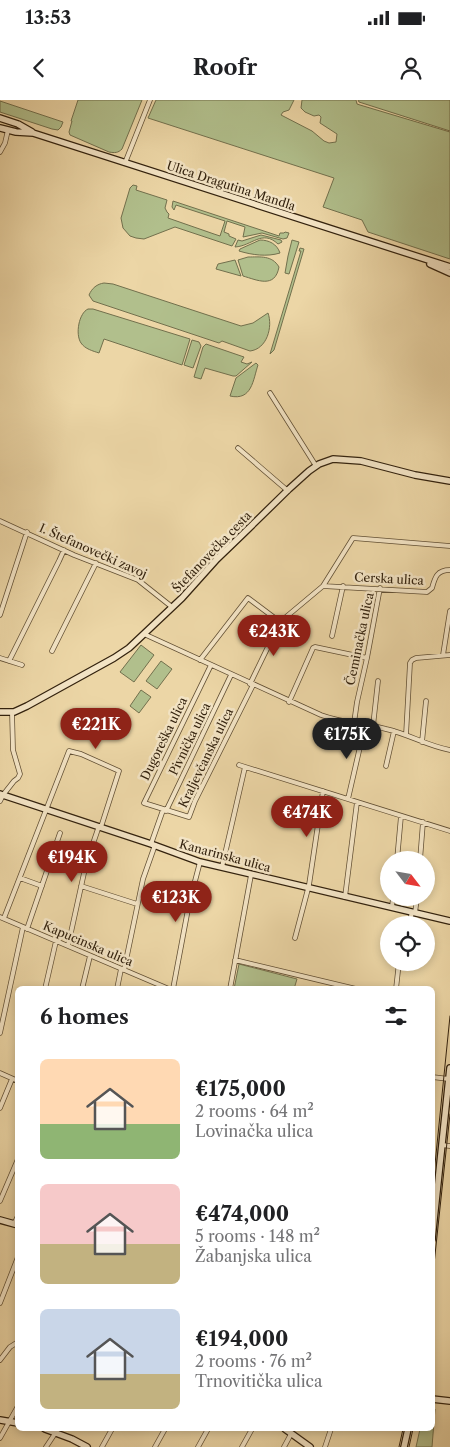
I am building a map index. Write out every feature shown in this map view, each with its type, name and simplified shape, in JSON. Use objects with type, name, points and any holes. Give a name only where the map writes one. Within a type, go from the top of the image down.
[{"type":"street","points":[[125,163],[150,100]]},
{"type":"street","name":"Ulica Dragutina Mandla","points":[[0,118],[18,124],[34,133],[450,267]]},
{"type":"street","name":"Ulica Dragutina Mandla","points":[[0,128],[34,133]]},
{"type":"street","points":[[0,152],[5,143],[8,130]]},
{"type":"street","name":"Ulica Dragutina Mandla","points":[[422,259],[450,273]]},
{"type":"street","points":[[270,393],[316,466]]},
{"type":"street","points":[[238,448],[288,491]]},
{"type":"street","name":"Štefanovečka cesta","points":[[0,712],[18,711],[129,648],[172,607],[217,559],[316,466],[328,460],[361,461],[416,475],[450,481]]},
{"type":"street","name":"I. Štefanovečki zavoj","points":[[0,521],[64,550],[138,580],[172,607]]},
{"type":"street","points":[[0,615],[27,532]]},
{"type":"street","name":"Cerska ulica","points":[[280,622],[323,586],[353,538],[450,546]]},
{"type":"street","points":[[9,661],[64,550]]},
{"type":"street","points":[[52,652],[96,563]]},
{"type":"street","name":"Cerska ulica","points":[[323,586],[427,592],[431,590],[434,578],[440,571],[450,570]]},
{"type":"street","points":[[332,636],[342,586]]},
{"type":"street","name":"Čeminačka ulica","points":[[354,724],[380,588]]},
{"type":"street","points":[[200,660],[248,598],[280,622]]},
{"type":"street","points":[[443,655],[450,611]]},
{"type":"street","name":"Kraljevčanska ulica","points":[[165,810],[189,817],[195,800],[280,622]]},
{"type":"street","points":[[144,634],[289,702],[330,719],[406,734],[422,742],[450,750]]},
{"type":"street","points":[[289,702],[313,648],[367,658]]},
{"type":"street","points":[[406,734],[410,662],[416,658],[450,654]]},
{"type":"street","points":[[0,658],[22,665]]},
{"type":"street","name":"Dugoreška ulica","points":[[165,810],[144,803],[211,665]]},
{"type":"street","name":"Pivnička ulica","points":[[119,986],[143,879],[165,810],[231,675]]},
{"type":"street","points":[[373,726],[378,681]]},
{"type":"street","points":[[422,742],[426,702]]},
{"type":"street","points":[[0,801],[2,794],[20,774],[14,755],[12,712]]},
{"type":"street","points":[[348,799],[364,725]]},
{"type":"street","points":[[386,766],[394,731]]},
{"type":"street","points":[[2,918],[20,878],[69,751],[81,754],[119,772],[86,864],[68,946]]},
{"type":"street","points":[[239,765],[450,830]]},
{"type":"street","points":[[222,868],[245,767]]},
{"type":"street","points":[[295,938],[309,889],[322,791]]},
{"type":"street","name":"Kanarinska ulica","points":[[2,794],[153,844],[200,862],[450,921]]},
{"type":"street","points":[[345,897],[357,802]]},
{"type":"street","points":[[398,851],[401,816]]},
{"type":"street","points":[[421,851],[423,822]]},
{"type":"street","points":[[0,1032],[25,928],[60,834]]},
{"type":"street","points":[[172,986],[200,862]]},
{"type":"street","points":[[231,986],[250,875]]},
{"type":"street","points":[[20,878],[42,886]]},
{"type":"street","points":[[81,886],[137,904]]},
{"type":"street","points":[[413,916],[415,906]]},
{"type":"street","name":"Kapucinska ulica","points":[[2,918],[163,986]]},
{"type":"street","points":[[46,986],[56,941]]},
{"type":"street","points":[[83,986],[90,956]]},
{"type":"street","points":[[235,960],[343,986]]},
{"type":"street","points":[[396,986],[398,971]]},
{"type":"street","points":[[151,986],[152,982]]},
{"type":"street","points":[[435,1193],[450,1068]]},
{"type":"street","points":[[0,1073],[15,1080]]},
{"type":"street","points":[[435,1077],[449,1079]]},
{"type":"street","points":[[0,1108],[12,1079]]},
{"type":"street","points":[[442,1146],[450,1146]]},
{"type":"street","points":[[0,1201],[15,1166]]},
{"type":"street","points":[[0,1220],[15,1225]]},
{"type":"street","points":[[0,1302],[15,1264]]},
{"type":"street","points":[[0,1360],[10,1347],[15,1344]]},
{"type":"street","points":[[435,1398],[450,1401]]},
{"type":"street","points":[[0,1438],[15,1411]]},
{"type":"street","points":[[0,1420],[15,1423]]},
{"type":"street","points":[[46,1447],[56,1431]]},
{"type":"street","points":[[59,1431],[87,1447]]},
{"type":"street","points":[[102,1447],[111,1431]]},
{"type":"street","points":[[155,1447],[164,1431]]},
{"type":"street","points":[[198,1447],[207,1431]]},
{"type":"street","points":[[242,1447],[251,1431]]},
{"type":"street","points":[[288,1431],[310,1447]]},
{"type":"street","points":[[325,1447],[330,1431]]},
{"type":"street","points":[[404,1447],[408,1431]]},
{"type":"street","points":[[284,1447],[291,1433]]},
{"type":"green space","points":[[78,100],[142,100],[121,150],[109,152],[70,135],[71,121]]},
{"type":"green space","points":[[156,100],[294,100],[289,110],[281,115],[312,131],[329,143],[336,142],[337,134],[320,123],[321,117],[319,115],[314,116],[305,112],[301,108],[302,100],[356,100],[357,104],[450,132],[450,259],[368,232],[362,220],[323,207],[334,178],[148,118]]},
{"type":"green space","points":[[358,100],[450,100],[450,131],[359,102]]},
{"type":"green space","points":[[0,101],[63,122],[58,130],[0,112]]},
{"type":"green space","points":[[133,185],[137,186],[136,190],[167,200],[165,208],[169,214],[168,218],[220,236],[225,221],[176,205],[174,210],[172,207],[173,201],[279,236],[280,233],[289,233],[287,238],[283,239],[262,233],[243,237],[245,227],[227,221],[224,232],[236,239],[232,246],[175,227],[144,239],[136,238],[130,236],[123,228],[121,218],[130,188]]},
{"type":"green space","points":[[261,235],[281,240],[282,242],[278,244],[267,238],[262,238],[235,247],[238,240],[242,241]]},
{"type":"green space","points":[[260,240],[272,243],[280,253],[260,255],[239,251]]},
{"type":"green space","points":[[292,240],[299,242],[289,274],[285,273]]},
{"type":"green space","points":[[300,248],[304,249],[274,350],[270,354],[301,251],[299,251]]},
{"type":"green space","points":[[248,257],[273,260],[279,267],[277,274],[270,281],[259,281],[243,276],[238,260]]},
{"type":"green space","points":[[235,260],[241,276],[216,269],[218,264]]},
{"type":"green space","points":[[104,283],[113,284],[241,326],[253,323],[268,313],[269,331],[261,346],[250,351],[222,341],[219,343],[93,301],[89,295],[93,288]]},
{"type":"green space","points":[[88,309],[190,339],[182,365],[104,339],[99,353],[87,348],[79,339],[78,329],[82,315]]},
{"type":"green space","points":[[192,340],[199,342],[201,346],[193,368],[184,365]]},
{"type":"green space","points":[[206,344],[244,357],[241,362],[247,364],[252,362],[236,376],[205,368],[201,379],[194,377],[203,347]]},
{"type":"green space","points":[[256,363],[258,365],[255,377],[247,392],[237,397],[230,396],[236,378]]},
{"type":"green space","points":[[141,645],[154,655],[134,682],[120,672]]},
{"type":"green space","points":[[161,661],[172,669],[157,689],[146,681]]},
{"type":"green space","points":[[141,690],[151,697],[139,713],[130,706]]},
{"type":"green space","points":[[239,964],[297,979],[295,986],[235,986]]},
{"type":"green space","points":[[420,1431],[433,1431],[432,1447],[416,1447]]},
{"type":"tram line","points":[[435,1164],[450,1016]]},
{"type":"tram line","points":[[435,1255],[450,1114]]},
{"type":"tram line","points":[[399,1447],[403,1431]]},
{"type":"tram line","points":[[409,1447],[413,1431]]}]
